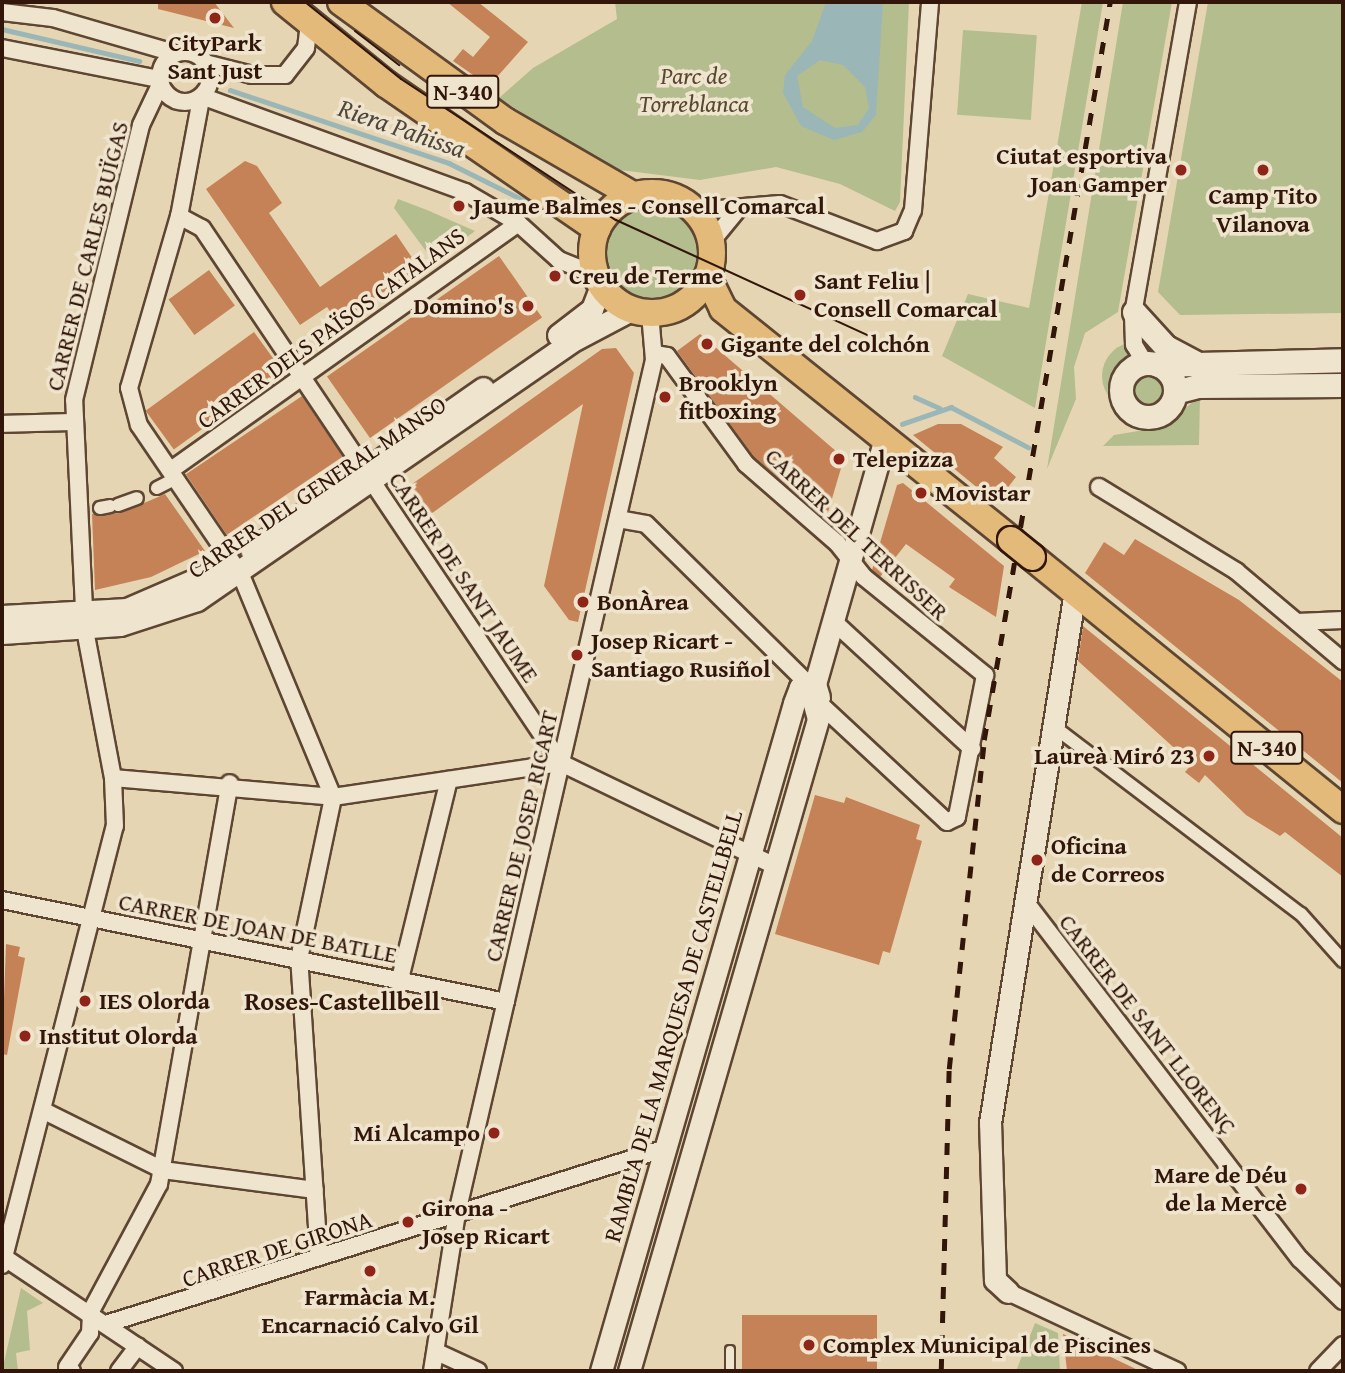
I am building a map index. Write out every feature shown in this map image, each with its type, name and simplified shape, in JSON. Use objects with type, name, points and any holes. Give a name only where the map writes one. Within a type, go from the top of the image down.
[{"type":"main road","name":"N-340","points":[[341,2],[505,121],[593,178],[631,194],[667,194],[695,211]]},
{"type":"main road","name":"N-340","points":[[292,11],[386,84],[597,229]]},
{"type":"main road","points":[[631,194],[610,208],[597,229],[598,281],[642,311],[682,306],[723,309]]},
{"type":"main road","points":[[682,306],[708,278],[712,241],[695,211]]},
{"type":"main road","name":"N-340","points":[[708,278],[723,309],[1343,810]]},
{"type":"main road","points":[[1134,312],[1166,347],[1197,363]]},
{"type":"main road","points":[[1343,360],[1152,364],[1128,371],[1120,387],[1131,412],[1161,414],[1175,392],[1197,386],[1343,385]]},
{"type":"main road","points":[[1152,364],[1175,392]]},
{"type":"street","points":[[695,211],[800,207],[877,241],[904,231],[914,210],[930,2]]},
{"type":"street","points":[[1152,364],[1133,345],[1134,312],[1188,2]]},
{"type":"street","points":[[2,12],[53,18],[252,75],[285,75],[306,48],[292,11]]},
{"type":"street","points":[[2,48],[159,82],[178,99],[202,98],[417,172],[518,223],[559,260],[598,281]]},
{"type":"street","points":[[159,82],[174,53]]},
{"type":"street","points":[[205,63],[211,84],[202,98],[179,216],[129,388],[139,425],[237,569],[333,797],[299,959],[319,1256]]},
{"type":"street","name":"CARRER DE CARLES BUÏGAS","points":[[2,1260],[96,920],[115,826],[113,778],[84,622],[100,508],[74,422],[93,307],[148,102],[159,82]]},
{"type":"street","points":[[712,241],[739,208]]},
{"type":"street","name":"CARRER DE SANT JAUME","points":[[179,216],[202,228],[561,764]]},
{"type":"street","name":"CARRER DELS PAÏSOS CATALANS","points":[[174,474],[518,223]]},
{"type":"street","name":"CARRER DEL GENERAL MANSO","points":[[370,477],[587,314],[598,281]]},
{"type":"street","name":"CARRER DEL GENERAL MANSO","points":[[2,633],[160,615],[237,569],[576,339],[642,311]]},
{"type":"street","name":"CARRER DE JOSEP RICART","points":[[432,1371],[439,1353],[457,1213],[655,354],[642,311]]},
{"type":"street","name":"CARRER DEL TERRISSER","points":[[655,354],[667,356],[753,470],[850,560],[985,675],[972,749]]},
{"type":"street","points":[[2,424],[74,422]]},
{"type":"street","name":"RAMBLA DE LA MARQUESA DE CASTELLBELL","points":[[601,1371],[750,855],[810,694],[885,439]]},
{"type":"street","points":[[100,508],[148,492],[174,474]]},
{"type":"street","points":[[1099,487],[1236,571],[1343,661]]},
{"type":"street","points":[[618,519],[646,524],[810,694],[947,822],[961,808],[972,749],[833,621]]},
{"type":"street","points":[[1075,591],[990,1137],[995,1280],[1008,1292],[1177,1371]]},
{"type":"street","name":"CARRER DEL GENERAL MANSO","points":[[2,617],[84,622]]},
{"type":"street","points":[[1297,622],[1343,621]]},
{"type":"street","name":"RAMBLA DE LA MARQUESA DE CASTELLBELL","points":[[629,1371],[818,719],[810,694]]},
{"type":"street","points":[[1053,726],[1301,914],[1343,961]]},
{"type":"street","points":[[113,778],[230,783],[333,797],[561,764],[775,866]]},
{"type":"street","points":[[400,979],[449,780]]},
{"type":"street","points":[[72,1371],[67,1367],[90,1333],[91,1311],[135,1239],[163,1170],[230,783]]},
{"type":"street","name":"CARRER DE JOAN DE BATLLE","points":[[2,900],[506,1002]]},
{"type":"street","name":"CARRER DE SANT LLORENÇ","points":[[1026,901],[1300,1259],[1343,1301]]},
{"type":"street","points":[[44,1111],[163,1170],[315,1190]]},
{"type":"street","name":"CARRER DE GIRONA","points":[[109,1323],[666,1148]]},
{"type":"street","points":[[2,1260],[91,1311],[174,1371]]},
{"type":"street","points":[[1318,1371],[1343,1345]]},
{"type":"street","points":[[120,1371],[138,1346]]},
{"type":"street","points":[[439,1353],[478,1371]]},
{"type":"lane","points":[[730,1350],[730,1371]]},
{"type":"green space","name":"Parc de Torreblanca","points":[[615,2],[909,2],[900,202],[895,211],[840,184],[776,167],[700,180],[612,169],[499,98],[533,68],[617,19]]},
{"type":"green space","points":[[1082,2],[1103,2],[1035,408],[942,356],[968,294],[1029,308]]},
{"type":"green space","points":[[1123,2],[1172,2],[1118,312],[1085,333],[1074,367],[1076,399],[1047,469]]},
{"type":"green space","name":"Camp Tito Vilanova","points":[[1208,2],[1343,2],[1343,313],[1180,315],[1158,292]]},
{"type":"green space","points":[[963,30],[1037,35],[1031,120],[957,115]]},
{"type":"green space","points":[[398,199],[475,231],[434,262],[394,208]]},
{"type":"green space","points":[[654,208],[672,211],[687,222],[698,237],[701,255],[698,273],[687,288],[672,299],[654,302],[636,299],[621,288],[610,273],[607,255],[610,237],[621,222],[636,211]]},
{"type":"green space","points":[[1136,342],[1149,345],[1160,352],[1167,363],[1170,376],[1167,389],[1160,400],[1149,407],[1136,410],[1123,407],[1112,400],[1105,389],[1102,376],[1105,363],[1112,352],[1123,345]]},
{"type":"green space","points":[[1200,396],[1199,445],[1103,446],[1114,435],[1163,427]]},
{"type":"green space","points":[[21,1288],[43,1303],[27,1311],[30,1350],[16,1353],[18,1371],[2,1371]]},
{"type":"green space","points":[[1035,1323],[1058,1333],[1060,1371],[1016,1371]]},
{"type":"water","points":[[826,2],[883,2],[876,115],[862,132],[834,140],[801,126],[783,93],[785,75],[812,41]],"holes":[[[820,60],[843,65],[865,87],[869,108],[858,125],[835,128],[803,107],[797,76]]]},
{"type":"building","name":"CityPark Sant Just","points":[[158,2],[214,2],[234,28],[158,9]]},
{"type":"building","points":[[447,2],[478,2],[528,42],[489,86],[453,61],[463,49],[473,57],[490,37]]},
{"type":"building","points":[[245,161],[257,166],[282,203],[269,213],[320,287],[396,234],[419,268],[338,323],[327,307],[300,325],[206,189]]},
{"type":"building","points":[[499,256],[542,317],[370,438],[327,376]]},
{"type":"building","points":[[209,270],[235,306],[194,335],[169,299]]},
{"type":"building","points":[[254,332],[282,371],[174,450],[146,411]]},
{"type":"building","points":[[700,334],[844,458],[826,519],[754,457],[677,351]]},
{"type":"building","points":[[616,348],[634,373],[578,622],[569,620],[544,586],[583,404],[424,519],[405,489],[602,349]]},
{"type":"building","points":[[302,396],[343,457],[227,535],[186,474]]},
{"type":"building","points":[[938,424],[961,424],[1003,447],[994,458],[1016,477],[996,503],[913,435]]},
{"type":"building","points":[[903,483],[1004,566],[996,617],[949,587],[955,579],[906,544],[880,577],[872,570],[897,485]]},
{"type":"building","points":[[165,494],[205,551],[151,577],[95,590],[92,514],[121,513]]},
{"type":"building","points":[[1135,539],[1239,600],[1343,682],[1343,783],[1085,573],[1104,542],[1124,555]]},
{"type":"building","points":[[1083,626],[1343,838],[1343,877],[1285,832],[1280,836],[1246,815],[1205,775],[1199,783],[1185,772],[1192,764],[1078,661]]},
{"type":"building","points":[[815,795],[844,803],[846,797],[920,825],[916,839],[922,841],[890,953],[883,951],[879,965],[775,934]]},
{"type":"building","points":[[6,944],[20,947],[18,956],[25,958],[7,1055],[2,1054]]},
{"type":"building","name":"Complex Municipal de Piscines","points":[[742,1315],[877,1315],[877,1371],[742,1371]]},
{"type":"building","points":[[1063,1334],[1140,1371],[1067,1371]]},
{"type":"waterway","points":[[2,29],[139,61]]},
{"type":"waterway","name":"Riera Pahissa","points":[[230,90],[449,163],[556,216]]},
{"type":"waterway","name":"Riera Pahissa","points":[[915,397],[940,408]]},
{"type":"waterway","name":"Riera Pahissa","points":[[902,424],[951,407],[1028,447]]},
{"type":"tram line","points":[[305,2],[401,79],[616,220],[900,350]]},
{"type":"tram line","points":[[355,31],[399,65]]},
{"type":"railway","points":[[941,1371],[949,1069],[984,740],[1110,2]]},
{"type":"place","name":"CityPark Sant Just","points":[[215,18]]},
{"type":"place","name":"Ciutat esportiva Joan Gamper","points":[[1181,170]]},
{"type":"place","name":"Camp Tito Vilanova","points":[[1263,170]]},
{"type":"place","name":"Jaume Balmes - Consell Comarcal","points":[[459,206]]},
{"type":"place","name":"Creu de Terme","points":[[555,276]]},
{"type":"place","name":"Sant Feliu | Consell Comarcal","points":[[800,295]]},
{"type":"place","name":"Domino's","points":[[528,306]]},
{"type":"place","name":"Gigante del colchón","points":[[707,344]]},
{"type":"place","name":"Brooklyn fitboxing","points":[[665,397]]},
{"type":"place","name":"Telepizza","points":[[839,459]]},
{"type":"place","name":"Movistar","points":[[921,493]]},
{"type":"place","name":"BonÀrea","points":[[583,602]]},
{"type":"place","name":"Josep Ricart - Santiago Rusiñol","points":[[577,655]]},
{"type":"place","name":"Laureà Miró 23","points":[[1209,756]]},
{"type":"place","name":"Oficina de Correos","points":[[1037,860]]},
{"type":"place","name":"IES Olorda","points":[[85,1001]]},
{"type":"place","name":"Institut Olorda","points":[[25,1036]]},
{"type":"place","name":"Mi Alcampo","points":[[494,1133]]},
{"type":"place","name":"Mare de Déu de la Mercè","points":[[1301,1189]]},
{"type":"place","name":"Girona - Josep Ricart","points":[[408,1222]]},
{"type":"place","name":"Farmàcia M. Encarnació Calvo Gil","points":[[370,1271]]},
{"type":"place","name":"Complex Municipal de Piscines","points":[[809,1345]]},
{"type":"district","name":"Roses-Castellbell","points":[[342,1001]]}]
